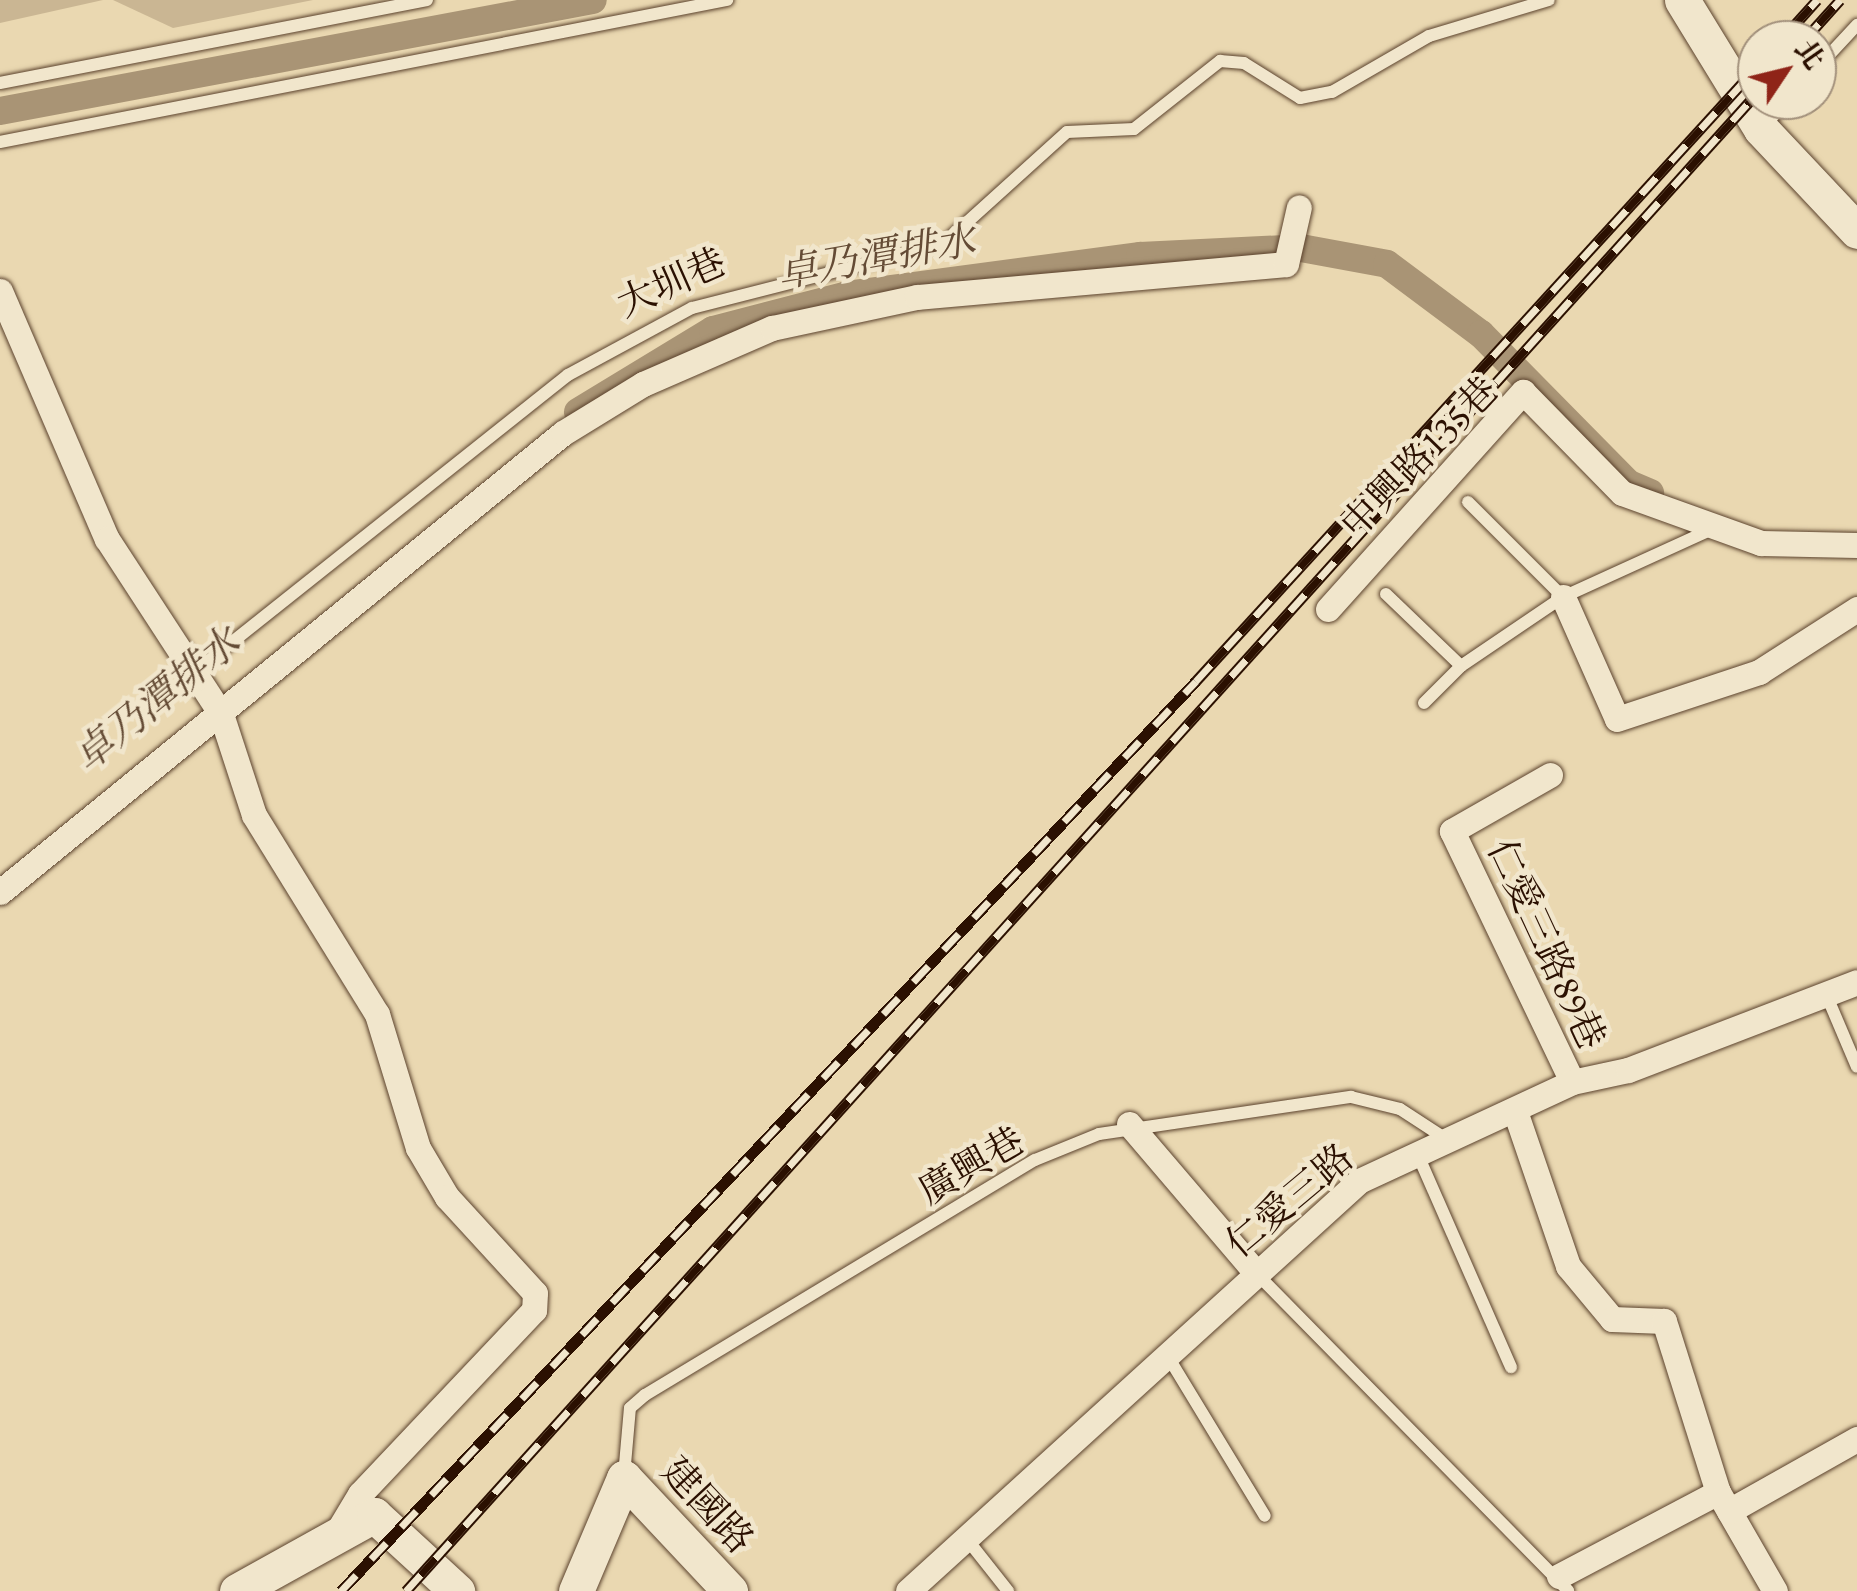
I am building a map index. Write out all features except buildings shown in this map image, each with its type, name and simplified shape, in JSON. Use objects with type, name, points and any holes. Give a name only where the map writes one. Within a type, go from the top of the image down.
[{"type":"street","points":[[1682,0],[1762,129],[1857,232]]},
{"type":"street","points":[[0,892],[563,433],[717,349],[917,297],[1286,264],[1299,207]]},
{"type":"street","points":[[0,291],[107,539],[220,713],[254,814],[377,1014],[418,1148],[447,1197],[534,1293],[534,1310],[360,1494],[341,1526]]},
{"type":"street","name":"中興路135巷","points":[[1328,609],[1523,392],[1622,493],[1761,544],[1857,545]]},
{"type":"street","points":[[1563,597],[1617,719],[1758,672],[1857,608]]},
{"type":"street","name":"仁愛三路89巷","points":[[1550,776],[1452,831],[1572,1082]]},
{"type":"street","name":"仁愛三路","points":[[908,1591],[1359,1181],[1572,1082],[1628,1070],[1857,982]]},
{"type":"street","points":[[1516,1110],[1568,1266],[1612,1319],[1664,1321],[1723,1501],[1775,1591]]},
{"type":"street","points":[[1129,1124],[1257,1274]]},
{"type":"street","points":[[1564,1584],[1723,1501],[1857,1439]]},
{"type":"street","points":[[576,1591],[624,1478]]},
{"type":"street","name":"建國路","points":[[624,1478],[730,1591]]},
{"type":"street","points":[[236,1591],[341,1526],[374,1515],[457,1591]]},
{"type":"lane","points":[[0,83],[427,0]]},
{"type":"lane","points":[[0,142],[728,0]]},
{"type":"lane","name":"大圳巷","points":[[197,681],[568,375],[692,308],[943,244],[1067,132],[1134,129],[1220,61],[1244,63],[1300,98],[1332,92],[1429,36],[1549,0]]},
{"type":"lane","points":[[1837,46],[1857,25]]},
{"type":"lane","points":[[1762,129],[1770,120]]},
{"type":"lane","points":[[1468,502],[1563,597]]},
{"type":"lane","points":[[1424,704],[1460,666],[1563,597],[1715,528]]},
{"type":"lane","points":[[1386,594],[1460,666]]},
{"type":"lane","points":[[1826,994],[1857,1067]]},
{"type":"lane","name":"廣興巷","points":[[624,1478],[630,1408],[646,1394],[1035,1160],[1129,1124],[1352,1097],[1400,1109],[1446,1139]]},
{"type":"lane","points":[[1417,1153],[1511,1367]]},
{"type":"lane","points":[[1257,1274],[1564,1584]]},
{"type":"lane","points":[[1168,1355],[1265,1516]]},
{"type":"lane","points":[[966,1538],[1008,1591]]},
{"type":"shaded area","points":[[0,0],[103,0],[0,23]]},
{"type":"shaded area","points":[[113,0],[313,0],[173,28]]},
{"type":"waterway","points":[[0,111],[593,0]]},
{"type":"waterway","name":"卓乃潭排水","points":[[578,412],[713,330],[847,295],[1140,256],[1301,248],[1387,264],[1481,334],[1629,484],[1650,493]]},
{"type":"railway","points":[[1799,20],[1817,0]]},
{"type":"railway","points":[[1822,20],[1840,0]]},
{"type":"railway","points":[[341,1591],[1196,681],[1737,89]]},
{"type":"railway","points":[[406,1591],[1737,115]]}]
